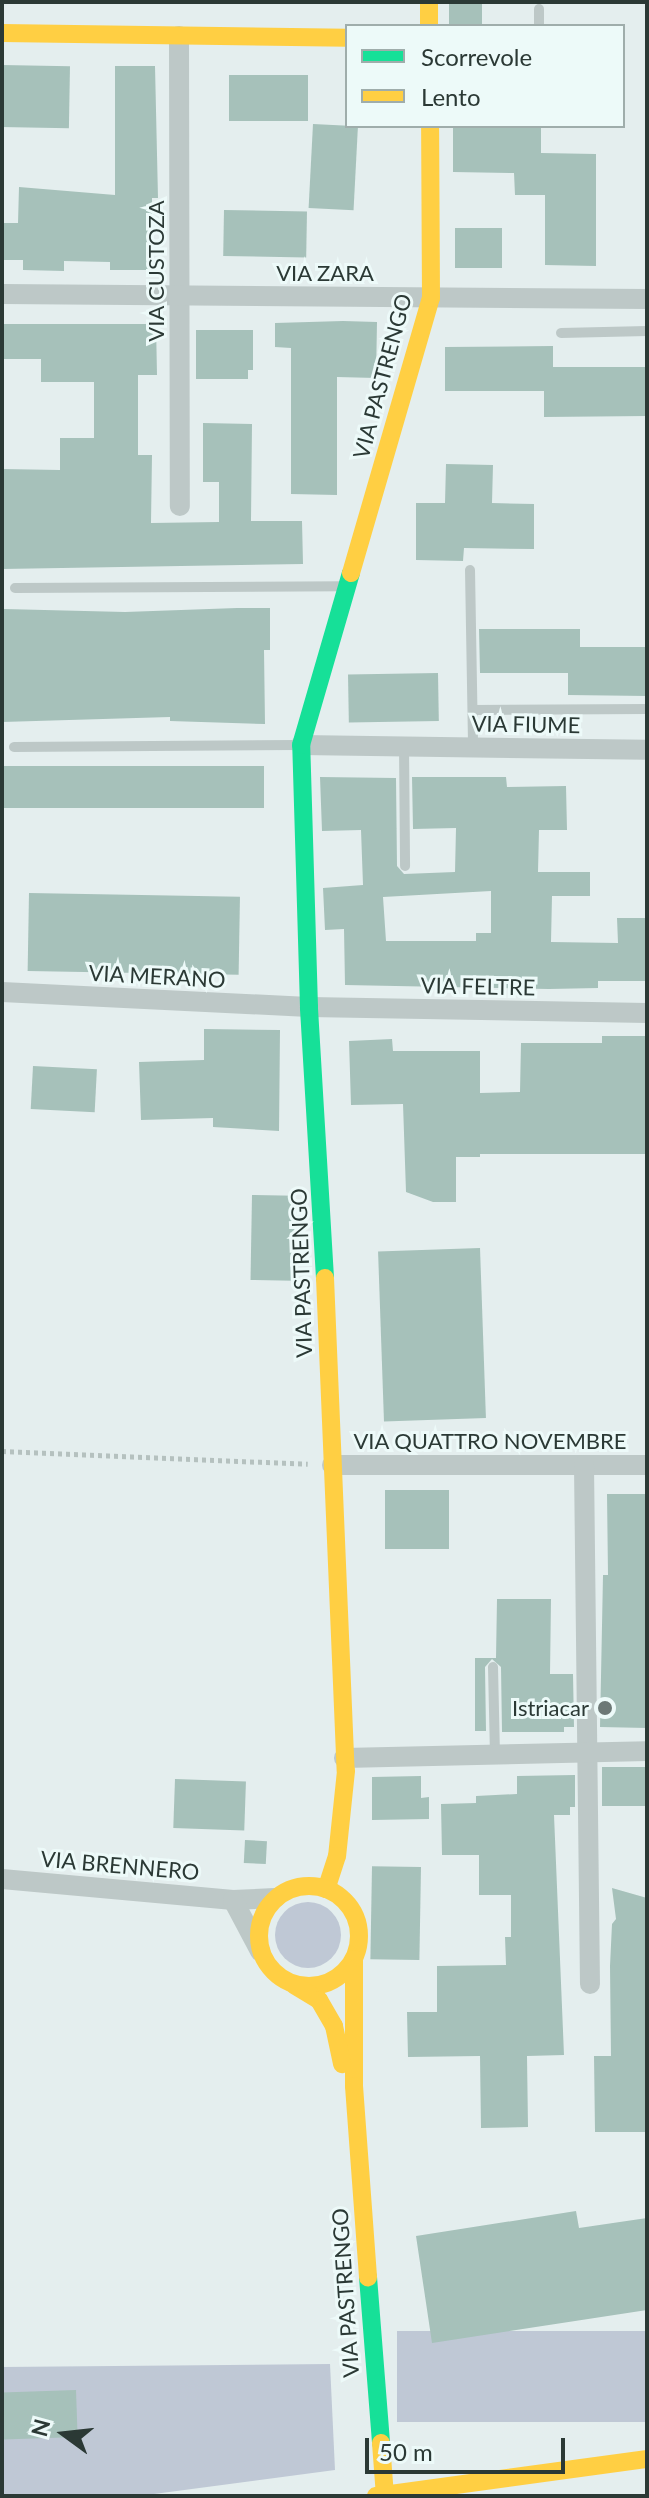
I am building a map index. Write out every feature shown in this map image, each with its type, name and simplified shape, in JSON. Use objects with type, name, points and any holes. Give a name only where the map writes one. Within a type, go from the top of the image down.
[{"type":"main road","points":[[2,33],[345,38]]},
{"type":"main road","name":"VIA PASTRENGO","points":[[326,1889],[337,1856],[344,1758],[320,1152],[309,1007],[301,745],[431,298],[430,128]]},
{"type":"main road","name":"VIA PASTRENGO","points":[[343,1799],[354,1913]]},
{"type":"main road","points":[[306,1886],[326,1889],[343,1899],[354,1913],[359,1929],[354,1959],[344,1973],[324,1985],[294,1985],[276,1976],[260,1951],[258,1933],[264,1912],[275,1898],[288,1890],[306,1886]]},
{"type":"main road","name":"VIA PASTRENGO","points":[[354,1959],[354,2086],[385,2496]]},
{"type":"main road","name":"VIA PASTRENGO","points":[[294,1985],[319,2000],[334,2026],[342,2068],[354,2086]]},
{"type":"main road","points":[[376,2496],[647,2459]]},
{"type":"street","name":"VIA CUSTOZA","points":[[179,36],[180,506]]},
{"type":"street","name":"VIA ZARA","points":[[2,294],[647,299]]},
{"type":"street","name":"VIA FIUME","points":[[301,745],[647,750]]},
{"type":"street","name":"VIA MERANO","points":[[2,992],[309,1007]]},
{"type":"street","name":"VIA FELTRE","points":[[309,1007],[647,1013]]},
{"type":"street","name":"VIA QUATTRO NOVEMBRE","points":[[332,1465],[647,1465]]},
{"type":"street","points":[[584,1465],[590,1984]]},
{"type":"street","points":[[344,1758],[647,1751]]},
{"type":"street","name":"VIA BRENNERO","points":[[2,1879],[233,1900],[275,1898]]},
{"type":"street","points":[[233,1900],[260,1951]]},
{"type":"lane","points":[[539,9],[539,24]]},
{"type":"lane","points":[[561,333],[647,331]]},
{"type":"lane","points":[[470,570],[473,747]]},
{"type":"lane","points":[[15,588],[348,586]]},
{"type":"lane","points":[[473,710],[647,709]]},
{"type":"lane","points":[[14,747],[301,745]]},
{"type":"lane","points":[[404,745],[405,866]]},
{"type":"lane","points":[[493,1667],[495,1755]]},
{"type":"path","points":[[2,1451],[332,1465]]},
{"type":"shaded area","points":[[302,1902],[314,1902],[326,1907],[336,1917],[341,1935],[339,1948],[326,1963],[314,1968],[302,1968],[290,1963],[280,1953],[275,1941],[275,1929],[280,1917],[290,1907]]},
{"type":"shaded area","points":[[397,2331],[647,2331],[647,2422],[397,2422]]},
{"type":"shaded area","points":[[330,2364],[335,2470],[139,2496],[2,2496],[2,2367]]},
{"type":"building","points":[[449,2],[482,2],[482,24],[449,24]]},
{"type":"building","points":[[2,65],[70,66],[69,128],[2,127]]},
{"type":"building","points":[[115,66],[155,66],[158,198],[152,198],[152,270],[110,270],[110,262],[64,261],[64,271],[23,270],[23,260],[2,260],[2,223],[18,223],[19,187],[115,195]]},
{"type":"building","points":[[229,75],[308,75],[308,121],[229,121]]},
{"type":"building","points":[[313,124],[358,128],[354,210],[309,208]]},
{"type":"building","points":[[453,128],[541,128],[541,153],[596,154],[596,266],[545,265],[545,195],[515,195],[514,173],[453,172]]},
{"type":"building","points":[[224,210],[307,211],[306,257],[223,256]]},
{"type":"building","points":[[455,228],[502,228],[502,268],[455,268]]},
{"type":"building","points":[[377,322],[376,378],[337,377],[337,495],[291,494],[291,348],[275,347],[275,323]]},
{"type":"building","points":[[2,324],[156,324],[157,375],[138,375],[138,455],[152,455],[151,523],[219,522],[219,482],[203,482],[203,423],[252,424],[251,521],[302,521],[303,564],[2,569],[2,469],[60,470],[60,438],[94,438],[94,382],[41,382],[41,359],[2,359]]},
{"type":"building","points":[[196,330],[253,330],[253,370],[248,370],[248,379],[196,379]]},
{"type":"building","points":[[553,346],[553,367],[647,367],[647,416],[544,417],[544,391],[445,391],[445,347]]},
{"type":"building","points":[[446,464],[493,465],[492,503],[534,504],[534,549],[464,548],[463,561],[416,560],[416,503],[445,503]]},
{"type":"building","points":[[270,608],[270,650],[264,650],[265,724],[170,721],[170,717],[2,722],[4,609],[125,612]]},
{"type":"building","points":[[479,629],[580,629],[580,647],[647,647],[647,696],[568,695],[568,673],[480,673]]},
{"type":"building","points":[[438,673],[439,721],[349,723],[348,675]]},
{"type":"building","points":[[2,766],[264,766],[264,808],[2,808]]},
{"type":"building","points":[[320,777],[396,778],[397,866],[404,874],[455,872],[456,828],[413,829],[412,777],[506,777],[507,787],[566,786],[567,830],[539,830],[538,872],[590,872],[590,896],[552,896],[551,942],[618,943],[617,918],[647,918],[647,981],[598,981],[598,988],[549,989],[345,985],[344,929],[325,930],[323,888],[363,885],[361,830],[322,831]],"holes":[[[491,891],[491,933],[476,933],[476,941],[386,941],[383,897]]]},
{"type":"building","points":[[29,893],[240,897],[239,975],[28,971]]},
{"type":"building","points":[[204,1029],[280,1030],[279,1131],[213,1127],[213,1118],[141,1120],[139,1062],[204,1060]]},
{"type":"building","points":[[602,1036],[647,1036],[647,1154],[480,1154],[480,1157],[456,1157],[456,1202],[433,1202],[406,1192],[403,1104],[351,1105],[349,1041],[392,1039],[393,1051],[480,1051],[480,1093],[520,1092],[521,1043],[602,1043]]},
{"type":"building","points":[[33,1066],[97,1069],[95,1112],[31,1109]]},
{"type":"building","points":[[252,1195],[295,1196],[294,1281],[251,1280]]},
{"type":"building","points":[[480,1248],[486,1418],[384,1421],[378,1252]]},
{"type":"building","points":[[385,1490],[449,1490],[449,1549],[385,1549]]},
{"type":"building","points":[[607,1494],[647,1494],[647,1728],[600,1727],[603,1575],[608,1575]]},
{"type":"building","points":[[497,1599],[551,1599],[550,1674],[573,1674],[574,1727],[564,1727],[564,1732],[502,1732],[501,1667],[492,1659],[485,1667],[486,1731],[475,1731],[475,1658],[496,1658]]},
{"type":"building","points":[[602,1767],[647,1767],[647,1806],[602,1806]]},
{"type":"building","points":[[575,1775],[575,1807],[570,1807],[570,1815],[554,1815],[564,2055],[527,2056],[528,2127],[481,2128],[480,2056],[408,2057],[407,2012],[437,2012],[437,1966],[506,1965],[505,1937],[511,1937],[511,1895],[479,1895],[479,1855],[442,1855],[441,1804],[476,1803],[476,1796],[517,1794],[517,1776]]},
{"type":"building","points":[[421,1776],[421,1798],[429,1797],[429,1819],[372,1820],[372,1777]]},
{"type":"building","points":[[175,1779],[246,1781],[244,1830],[173,1828]]},
{"type":"building","points":[[245,1840],[267,1841],[266,1864],[244,1863]]},
{"type":"building","points":[[372,1866],[421,1867],[419,1960],[370,1959]]},
{"type":"building","points":[[612,1888],[647,1898],[647,2132],[595,2132],[594,2056],[611,2056],[610,1966],[612,1924],[616,1919]]},
{"type":"building","points":[[576,2211],[579,2228],[647,2218],[647,2310],[432,2343],[416,2236]]},
{"type":"building","points":[[76,2390],[78,2437],[4,2440],[2,2393]]},
{"type":"traffic: fast","points":[[325,1278],[309,1007],[301,745],[351,573]]},
{"type":"traffic: fast","points":[[368,2277],[381,2443]]},
{"type":"traffic: slow","points":[[429,2],[429,24]]},
{"type":"traffic: slow","points":[[2,33],[345,38]]},
{"type":"traffic: slow","points":[[351,573],[431,298],[430,128]]},
{"type":"traffic: slow","points":[[325,1278],[346,1771],[337,1856],[326,1889]]},
{"type":"traffic: slow","points":[[309,1886],[328,1889],[345,1900],[356,1917],[359,1936],[356,1955],[345,1972],[328,1983],[309,1986],[290,1983],[273,1972],[262,1955],[259,1936],[262,1917],[273,1900],[290,1889],[309,1886]]},
{"type":"traffic: slow","points":[[354,1959],[354,2086],[368,2277]]},
{"type":"traffic: slow","points":[[294,1985],[319,2000],[334,2026],[342,2064]]},
{"type":"traffic: slow","points":[[381,2443],[385,2496]]},
{"type":"traffic: slow","points":[[376,2496],[647,2459]]},
{"type":"place","name":"Istriacar","points":[[605,1708]]}]
